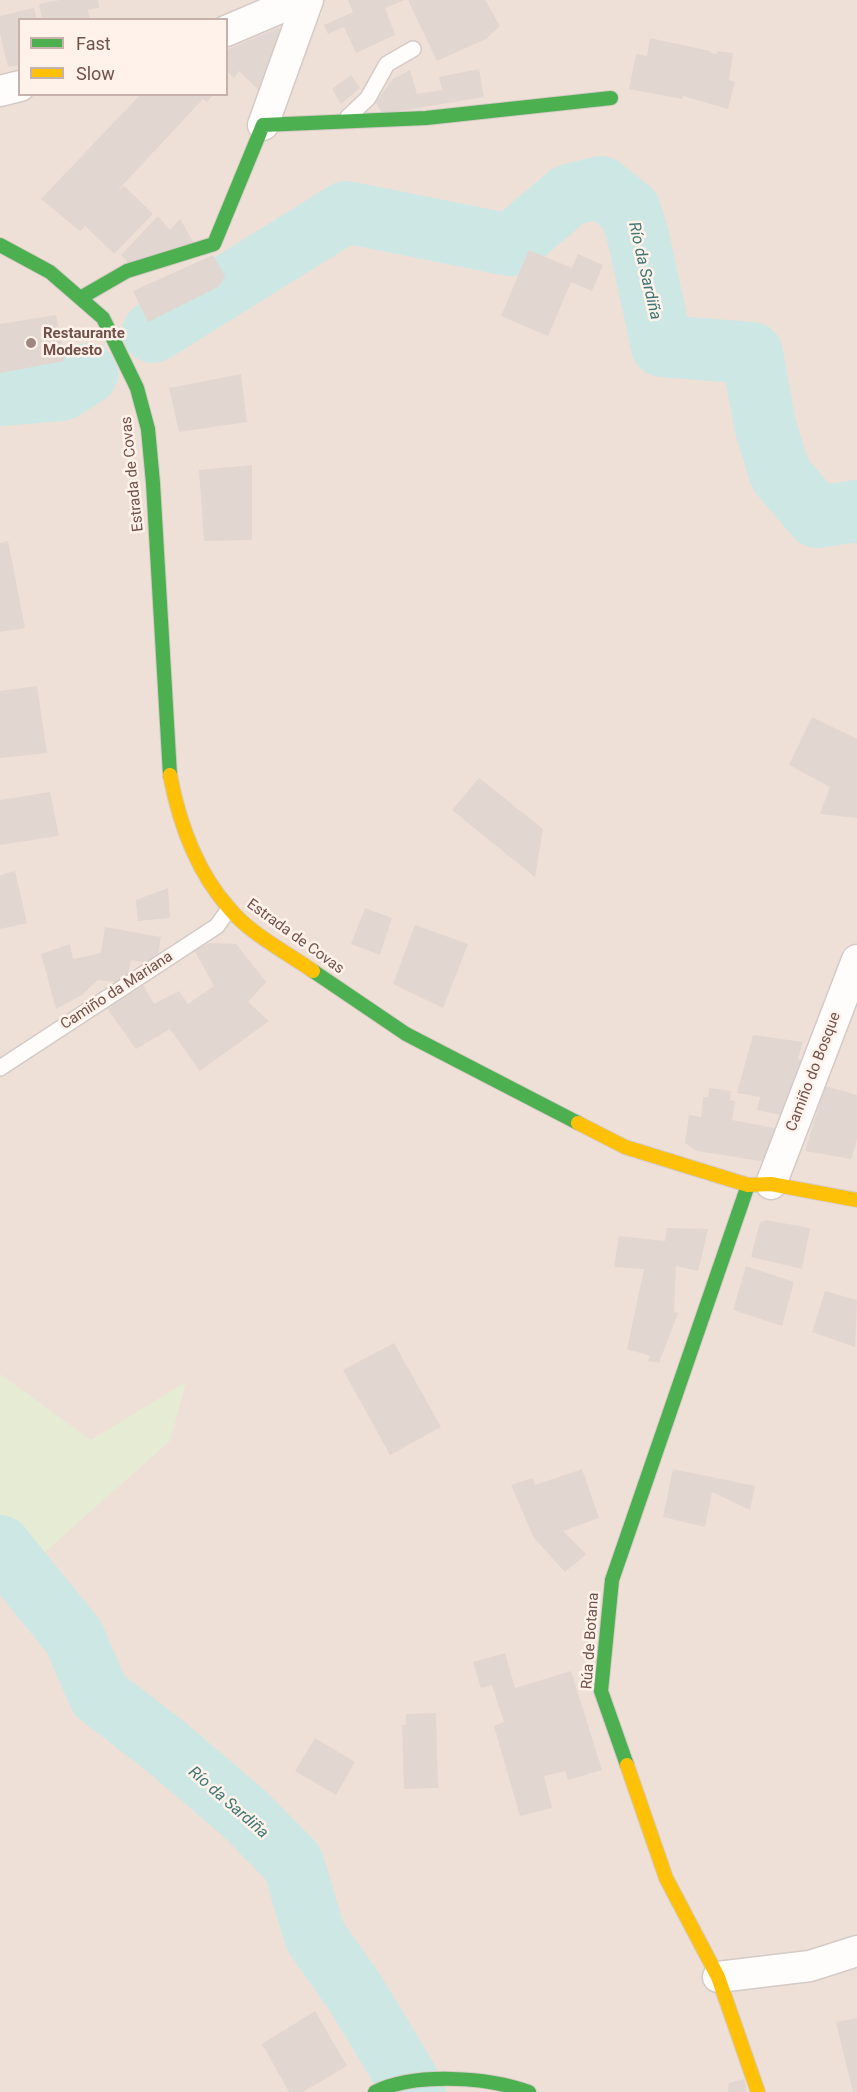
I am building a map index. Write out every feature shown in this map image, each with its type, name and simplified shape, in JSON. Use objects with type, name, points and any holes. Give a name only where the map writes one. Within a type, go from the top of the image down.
[{"type":"street","points":[[228,30],[299,0]]},
{"type":"street","points":[[82,297],[128,271],[214,244],[263,125],[308,0]]},
{"type":"street","points":[[0,91],[18,86]]},
{"type":"street","points":[[263,125],[426,118],[611,98]]},
{"type":"street","name":"Estrada de Covas","points":[[0,245],[50,272],[82,297],[103,318],[118,344],[137,388],[148,429],[153,483],[170,777],[183,827],[199,863],[229,909],[258,933],[406,1034],[625,1147],[760,1185],[857,1200]]},
{"type":"street","name":"Camiño do Bosque","points":[[760,1185],[857,960]]},
{"type":"street","name":"Rúa de Botana","points":[[758,2092],[718,1977],[666,1878],[601,1692],[612,1580],[760,1185]]},
{"type":"street","points":[[718,1977],[810,1966],[857,1951]]},
{"type":"street","points":[[379,2090],[450,2077],[508,2083],[529,2092]]},
{"type":"lane","points":[[344,122],[368,98],[387,64],[413,50]]},
{"type":"lane","name":"Camiño da Mariana","points":[[0,1068],[217,926],[229,909]]},
{"type":"shaded area","points":[[0,0],[857,0],[857,2092],[0,2092]]},
{"type":"green space","points":[[0,1374],[91,1440],[186,1382],[170,1441],[0,1592]]},
{"type":"building","points":[[60,0],[98,0],[99,8],[88,10],[90,18],[42,18],[39,4]]},
{"type":"building","points":[[348,0],[405,0],[385,8],[395,35],[356,53],[344,27],[328,34],[324,25],[353,12]]},
{"type":"building","points":[[408,0],[485,0],[500,26],[486,39],[437,61]]},
{"type":"building","points":[[34,8],[36,18],[18,18],[18,65],[8,67],[0,34],[0,16]]},
{"type":"building","points":[[278,28],[290,35],[265,96],[239,71],[234,78],[228,73],[228,49]]},
{"type":"building","points":[[650,38],[710,51],[710,53],[717,54],[717,51],[733,53],[729,80],[735,82],[728,109],[683,96],[682,99],[629,89],[636,54],[647,56]]},
{"type":"building","points":[[479,69],[484,97],[382,114],[376,102],[393,79],[410,70],[417,94],[442,90],[439,77]]},
{"type":"building","points":[[351,75],[360,88],[341,104],[332,89]]},
{"type":"building","points":[[139,96],[212,96],[207,102],[203,99],[117,191],[124,186],[153,214],[114,254],[85,226],[80,231],[41,199]]},
{"type":"building","points":[[158,216],[170,230],[180,219],[194,243],[131,266],[121,255]]},
{"type":"building","points":[[529,250],[572,268],[578,254],[603,265],[592,291],[571,282],[548,336],[501,316]]},
{"type":"building","points":[[213,255],[225,276],[218,287],[148,322],[133,291]]},
{"type":"building","name":"Restaurante Modesto","points":[[56,315],[65,361],[0,373],[0,324]]},
{"type":"building","points":[[241,374],[247,422],[179,432],[169,388]]},
{"type":"building","points":[[252,465],[252,540],[204,541],[199,470]]},
{"type":"building","points":[[8,541],[25,628],[0,632],[0,543]]},
{"type":"building","points":[[37,686],[47,753],[0,758],[0,691]]},
{"type":"building","points":[[812,717],[857,739],[857,818],[820,814],[830,787],[789,765]]},
{"type":"building","points":[[479,778],[543,829],[535,877],[452,810]]},
{"type":"building","points":[[50,792],[59,836],[0,845],[0,800]]},
{"type":"building","points":[[15,871],[27,923],[0,929],[0,875]]},
{"type":"building","points":[[168,888],[170,918],[138,921],[136,900]]},
{"type":"building","points":[[365,908],[392,918],[380,955],[351,944]]},
{"type":"building","points":[[415,925],[468,944],[443,1008],[393,984]]},
{"type":"building","points":[[105,927],[161,937],[157,959],[150,963],[131,960],[128,976],[115,982],[98,980],[82,995],[56,1009],[41,954],[70,944],[73,959],[101,953]]},
{"type":"building","points":[[210,943],[236,944],[266,982],[248,1002],[269,1021],[200,1071],[170,1029],[136,1049],[106,1007],[143,984],[154,1004],[179,991],[188,1004],[214,986],[194,950]]},
{"type":"building","points":[[753,1035],[803,1042],[798,1059],[807,1062],[790,1117],[757,1110],[760,1097],[737,1093]]},
{"type":"building","points":[[825,1086],[857,1095],[857,1140],[851,1159],[805,1151]]},
{"type":"building","points":[[709,1088],[731,1091],[730,1100],[735,1101],[732,1120],[785,1130],[773,1163],[697,1151],[685,1143],[689,1115],[701,1117],[703,1097],[708,1097]]},
{"type":"building","points":[[766,1220],[810,1228],[802,1269],[751,1257],[760,1222]]},
{"type":"building","points":[[667,1228],[708,1229],[698,1271],[676,1266],[674,1312],[678,1313],[659,1363],[648,1361],[650,1356],[627,1349],[644,1269],[614,1267],[619,1236],[665,1241]]},
{"type":"building","points":[[746,1266],[794,1282],[782,1326],[733,1310]]},
{"type":"building","points":[[825,1291],[857,1300],[855,1347],[812,1332]]},
{"type":"building","points":[[394,1343],[441,1427],[390,1455],[343,1370]]},
{"type":"building","points":[[582,1469],[599,1518],[563,1531],[586,1554],[565,1572],[534,1538],[511,1485],[533,1478],[535,1485]]},
{"type":"building","points":[[673,1469],[755,1486],[750,1510],[712,1492],[705,1527],[663,1517]]},
{"type":"building","points":[[505,1653],[515,1688],[571,1671],[602,1770],[568,1780],[565,1771],[544,1776],[552,1808],[520,1816],[494,1726],[504,1722],[492,1685],[481,1688],[473,1662]]},
{"type":"building","points":[[436,1713],[438,1788],[404,1789],[402,1725],[406,1725],[406,1714]]},
{"type":"building","points":[[315,1738],[355,1762],[336,1795],[295,1771]]},
{"type":"building","points":[[315,2011],[347,2066],[303,2092],[289,2092],[262,2044]]},
{"type":"building","points":[[857,2018],[857,2092],[853,2092],[836,2022]]},
{"type":"building","points":[[744,2079],[747,2092],[728,2092],[729,2083]]},
{"type":"waterway","name":"Río da Sardiña","points":[[153,332],[346,212],[510,245],[569,195],[601,187],[630,210],[639,240],[662,346],[752,353],[765,425],[780,474],[817,517],[857,511]]},
{"type":"waterway","name":"Río da Sardiña","points":[[0,395],[61,390],[87,374]]},
{"type":"waterway","name":"Río da Sardiña","points":[[0,1546],[74,1637],[99,1695],[165,1746],[246,1815],[293,1863],[315,1936],[356,1994],[415,2092]]},
{"type":"traffic: fast","points":[[82,297],[127,271],[214,244],[263,125],[426,118],[611,98]]},
{"type":"traffic: fast","points":[[0,245],[50,272],[103,318],[137,388],[148,429],[153,483],[170,775]]},
{"type":"traffic: fast","points":[[313,971],[406,1034],[578,1123]]},
{"type":"traffic: fast","points":[[627,1765],[601,1691],[612,1580],[748,1185]]},
{"type":"traffic: fast","points":[[375,2092],[410,2081],[430,2079],[473,2080],[529,2092]]},
{"type":"traffic: slow","points":[[170,775],[191,846],[218,894],[247,926],[313,971]]},
{"type":"traffic: slow","points":[[578,1123],[625,1147],[748,1185],[771,1184],[857,1200]]},
{"type":"traffic: slow","points":[[627,1765],[666,1878],[718,1977],[758,2092]]},
{"type":"place","name":"Restaurante Modesto","points":[[31,343]]}]
